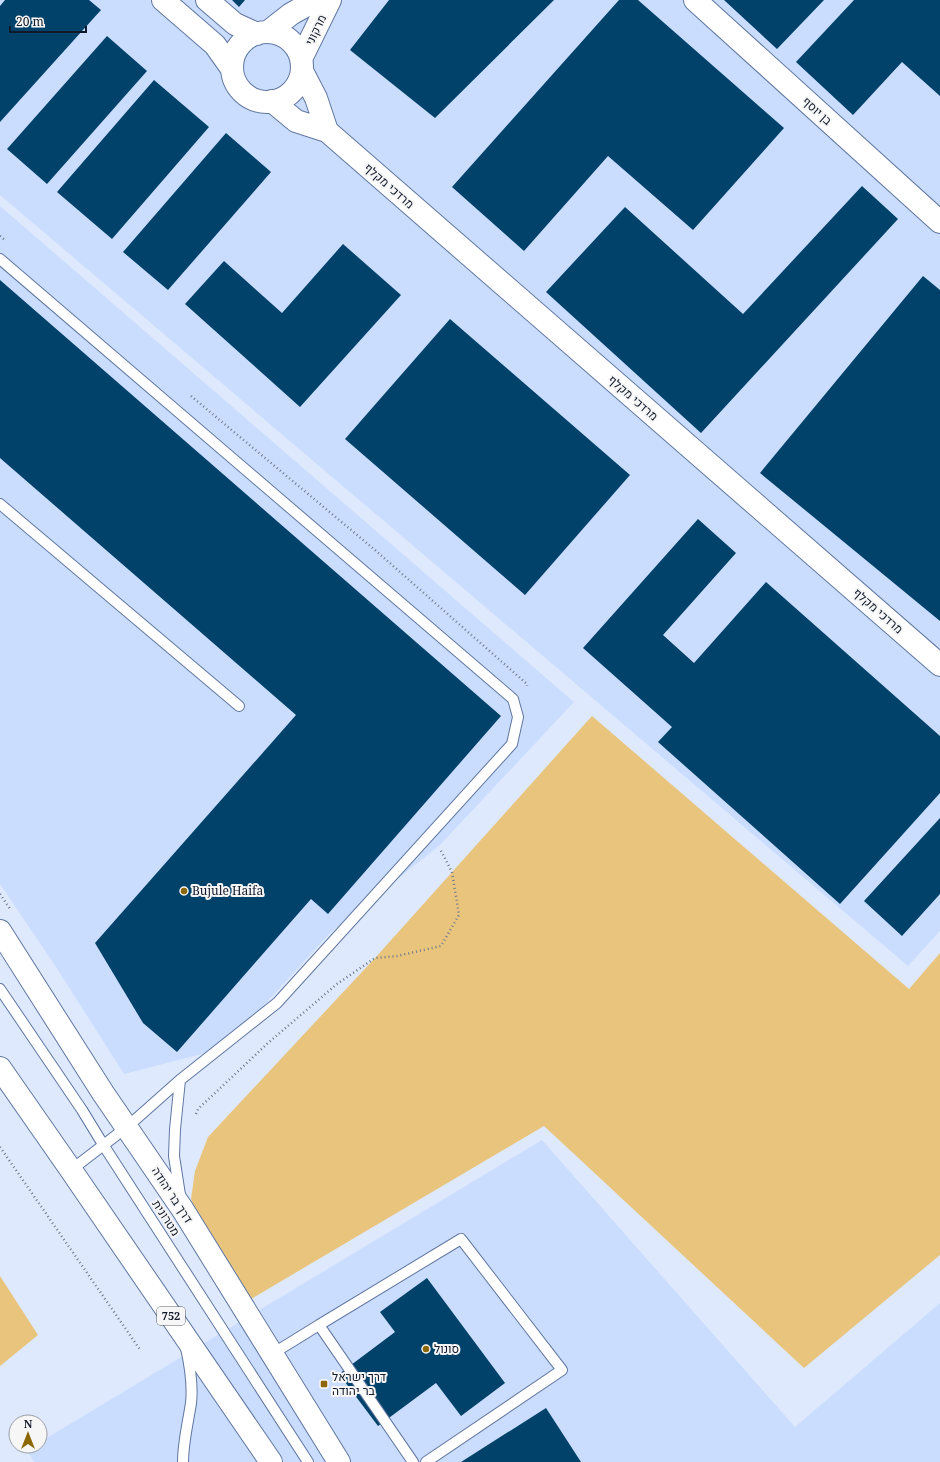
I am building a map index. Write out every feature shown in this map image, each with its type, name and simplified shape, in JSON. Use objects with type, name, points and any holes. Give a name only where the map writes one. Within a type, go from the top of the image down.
[{"type":"street","points":[[163,0],[215,45],[232,69],[235,80],[241,90],[250,97],[261,101],[272,101],[283,98],[292,91],[299,82],[302,65]]},
{"type":"street","points":[[207,0],[235,24],[263,33],[280,34],[290,40],[297,49],[316,98],[326,131]]},
{"type":"street","name":"מרקוני","points":[[263,33],[291,14],[316,0]]},
{"type":"street","name":"מרקוני","points":[[302,65],[330,0]]},
{"type":"street","name":"בן יוסף","points":[[695,0],[940,222]]},
{"type":"street","points":[[232,69],[238,47],[246,39],[263,33]]},
{"type":"street","name":"מרדכי מקלף","points":[[272,101],[296,121],[326,131],[940,665]]},
{"type":"street","name":"דרך בר יהודה","points":[[0,931],[103,1093],[183,1210],[339,1462]]},
{"type":"street","name":"752","points":[[0,1068],[271,1462]]},
{"type":"lane","points":[[0,259],[513,699],[518,717],[512,744],[277,1003],[180,1080],[104,1146],[71,1170]]},
{"type":"lane","points":[[0,504],[239,706]]},
{"type":"lane","name":"מטרונית","points":[[0,989],[82,1110],[308,1462]]},
{"type":"lane","points":[[180,1080],[174,1156],[176,1178],[183,1210]]},
{"type":"lane","points":[[272,1354],[461,1239],[562,1370],[426,1462]]},
{"type":"lane","points":[[319,1325],[413,1462]]},
{"type":"lane","points":[[183,1332],[191,1371],[191,1402],[183,1446],[183,1462]]},
{"type":"path","points":[[0,236],[6,242]]},
{"type":"path","points":[[187,393],[375,550],[526,684],[529,692]]},
{"type":"path","points":[[196,1116],[198,1109],[268,1043],[343,979],[375,958],[397,956],[441,946],[459,915],[452,872],[439,846]]},
{"type":"path","points":[[0,1147],[141,1352]]},
{"type":"shaded area","points":[[0,0],[940,0],[940,931],[908,966],[0,195]]},
{"type":"shaded area","points":[[0,206],[574,702],[439,846],[331,932],[225,1048],[124,1074],[56,967],[0,884]]},
{"type":"shaded area","points":[[592,716],[909,989],[940,953],[940,1255],[804,1368],[544,1126],[251,1299],[202,1230],[191,1199],[195,1171],[208,1137],[375,958]]},
{"type":"shaded area","points":[[542,1140],[795,1427],[940,1303],[940,1462],[34,1462],[29,1454],[48,1454],[48,1437]]},
{"type":"shaded area","points":[[0,1276],[38,1335],[0,1366]]},
{"type":"building","points":[[5,0],[89,0],[101,10],[0,122],[0,6]]},
{"type":"building","points":[[232,0],[245,0],[239,7]]},
{"type":"building","points":[[389,0],[554,0],[435,118],[350,50]]},
{"type":"building","points":[[619,0],[638,0],[784,128],[693,230],[608,156],[524,251],[452,187]]},
{"type":"building","points":[[724,0],[824,0],[777,49]]},
{"type":"building","points":[[854,0],[940,0],[940,96],[902,62],[853,115],[796,62]]},
{"type":"building","points":[[107,36],[147,71],[47,184],[7,149]]},
{"type":"building","points":[[154,80],[209,127],[112,239],[57,192]]},
{"type":"building","points":[[226,133],[271,172],[168,290],[123,252]]},
{"type":"building","points":[[862,186],[898,219],[701,433],[546,292],[625,207],[743,314]]},
{"type":"building","points":[[343,244],[401,295],[300,407],[185,304],[224,261],[282,313]]},
{"type":"building","points":[[923,276],[940,290],[940,621],[760,473]]},
{"type":"building","points":[[0,280],[501,716],[328,914],[311,899],[177,1052],[143,1023],[95,943],[296,715],[0,458]]},
{"type":"building","points":[[450,319],[630,475],[525,595],[345,439]]},
{"type":"building","points":[[698,519],[736,553],[663,635],[694,663],[766,582],[940,736],[940,793],[840,904],[658,742],[672,727],[583,648]]},
{"type":"building","points":[[940,818],[940,894],[902,936],[864,901]]},
{"type":"building","name":"סונול","points":[[427,1278],[505,1383],[461,1416],[436,1383],[378,1426],[339,1374],[395,1332],[380,1312]]},
{"type":"building","points":[[546,1408],[581,1462],[461,1462]]},
{"type":"place","name":"Bujule Haifa","points":[[184,891]]},
{"type":"place","name":"סונול","points":[[426,1349]]},
{"type":"place","name":"דרך ישראל בר יהודה","points":[[324,1384]]}]
